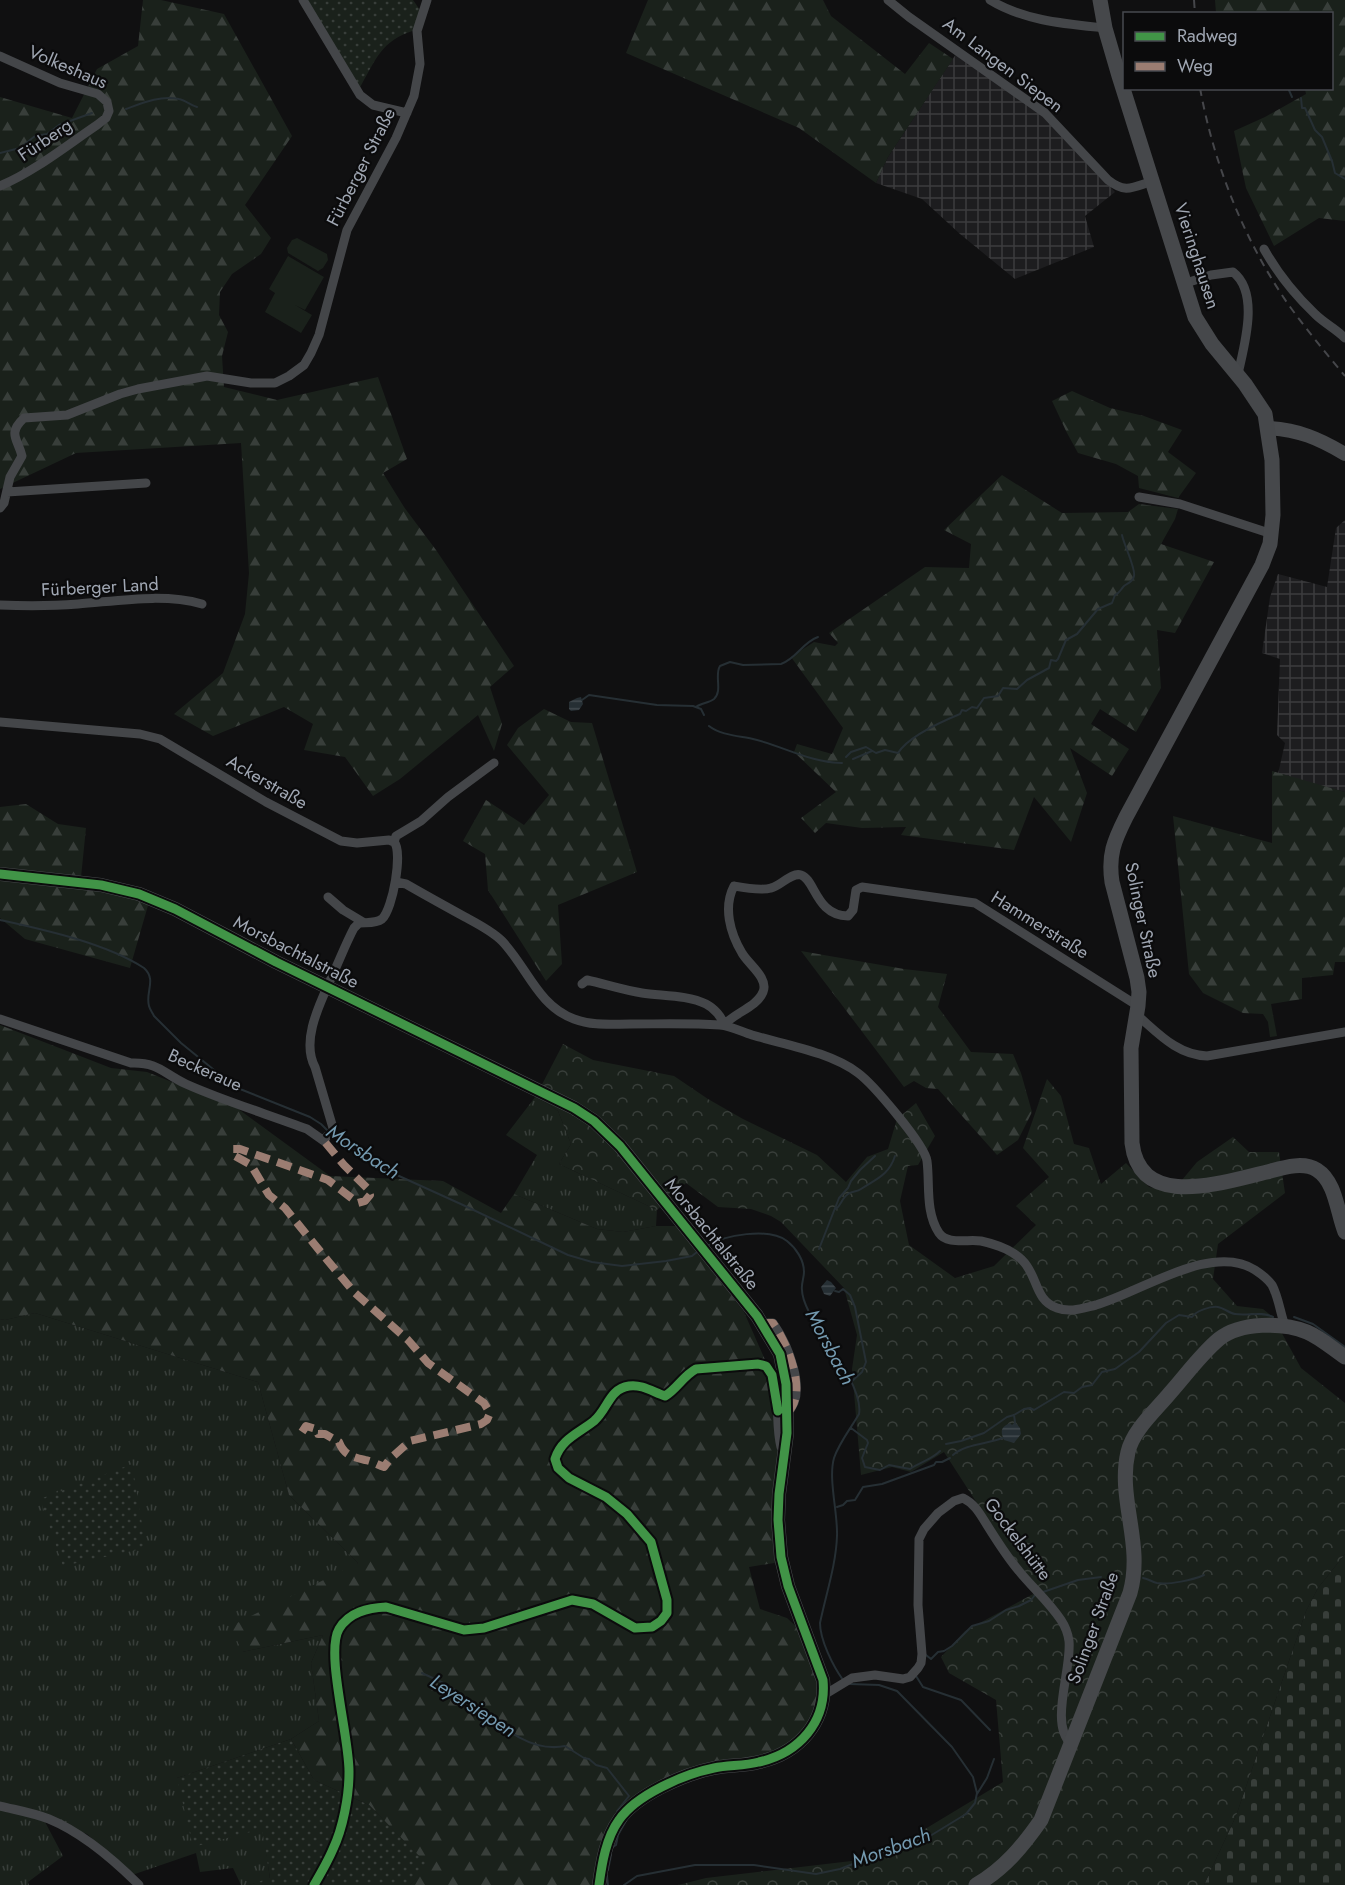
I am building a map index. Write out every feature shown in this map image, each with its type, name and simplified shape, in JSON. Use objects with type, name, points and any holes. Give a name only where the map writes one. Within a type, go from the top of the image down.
[{"type":"main road","name":"Vieringhausen","points":[[1100,0],[1105,27],[1123,88]]},
{"type":"main road","name":"Vieringhausen","points":[[1124,90],[1198,324],[1254,396],[1264,414],[1268,428]]},
{"type":"main road","points":[[1268,428],[1286,429],[1312,436],[1345,454]]},
{"type":"main road","name":"Solinger Straße","points":[[1268,428],[1272,460],[1272,534],[1266,555],[1126,817],[1110,854],[1112,882],[1139,992],[1131,1047],[1132,1143],[1135,1160],[1148,1176],[1169,1186],[1194,1187],[1295,1166],[1308,1167],[1322,1174],[1329,1185],[1345,1232]]},
{"type":"main road","name":"Morsbachtalstraße","points":[[0,874],[101,885],[139,894],[175,909],[585,1114],[620,1146],[763,1326],[780,1354],[783,1362],[788,1413],[779,1494],[778,1520],[781,1557],[792,1598],[823,1680],[824,1695],[820,1712],[804,1738],[790,1750],[762,1762],[714,1768],[695,1773],[649,1795],[628,1809],[617,1822],[610,1837],[599,1885]]},
{"type":"main road","name":"Solinger Straße","points":[[975,1885],[1005,1864],[1017,1852],[1033,1832],[1048,1804],[1132,1584],[1135,1555],[1125,1479],[1128,1452],[1145,1423],[1220,1338],[1231,1331],[1261,1326],[1288,1326],[1309,1332],[1345,1358]]},
{"type":"street","points":[[303,0],[365,101],[407,113]]},
{"type":"street","name":"Fürberger Straße","points":[[0,508],[10,477],[22,456],[14,433],[16,426],[24,418],[67,415],[120,393],[207,376],[269,384],[281,381],[298,370],[311,353],[319,335],[347,230],[407,113],[419,76],[417,31],[427,0]]},
{"type":"street","name":"Am Langen Siepen","points":[[888,0],[1045,113],[1116,187],[1130,188],[1153,181]]},
{"type":"street","points":[[990,0],[1026,15],[1062,23],[1105,27]]},
{"type":"street","name":"Volkeshaus","points":[[0,56],[60,82],[98,94],[107,102],[109,111],[106,117]]},
{"type":"street","name":"Fürberg","points":[[0,186],[32,169],[106,117]]},
{"type":"street","points":[[1264,249],[1294,293],[1345,338]]},
{"type":"street","points":[[1184,284],[1211,275],[1233,272],[1240,278],[1249,315],[1238,374]]},
{"type":"street","points":[[7,492],[146,483]]},
{"type":"street","points":[[1139,497],[1180,504],[1272,534]]},
{"type":"street","name":"Fürberger Land","points":[[0,605],[39,607],[145,599],[189,600],[202,604]]},
{"type":"street","name":"Ackerstraße","points":[[0,722],[140,734],[160,739],[266,802],[341,841],[357,843],[389,840],[394,842]]},
{"type":"street","points":[[333,1128],[311,1060],[310,1049],[316,1013],[354,928],[359,923],[375,922],[383,917],[388,908],[396,882],[397,847],[394,842],[396,836],[414,826],[448,796],[494,763]]},
{"type":"street","name":"Hammerstraße","points":[[724,1025],[757,1000],[764,989],[763,980],[742,953],[733,934],[729,921],[730,893],[734,886],[771,888],[795,875],[802,875],[807,879],[816,897],[831,911],[841,916],[848,916],[853,910],[856,890],[862,888],[975,903],[1137,1011]]},
{"type":"street","points":[[396,882],[406,884],[486,928],[502,941],[539,992],[553,1007],[566,1016],[583,1022],[606,1024],[724,1025],[838,1061],[857,1072],[889,1104],[927,1158],[929,1202],[938,1232],[950,1240],[993,1244],[1021,1258],[1029,1269],[1042,1298],[1053,1306],[1064,1310],[1081,1309],[1127,1294],[1191,1267],[1225,1260],[1249,1266],[1269,1281],[1274,1289],[1284,1323],[1288,1326]]},
{"type":"street","points":[[328,897],[343,910],[363,922]]},
{"type":"street","points":[[582,984],[587,980],[630,990],[697,1000],[715,1011],[723,1020],[724,1025]]},
{"type":"street","points":[[1137,1011],[1174,1046],[1197,1056],[1345,1032]]},
{"type":"street","name":"Beckeraue","points":[[0,1019],[131,1063],[145,1063],[162,1069],[184,1083],[307,1129],[325,1139]]},
{"type":"street","points":[[314,1885],[334,1848],[340,1829],[349,1774],[346,1733],[334,1660],[334,1643],[338,1630],[345,1621],[362,1611],[386,1607],[464,1630],[484,1628],[572,1600],[593,1604],[635,1628],[652,1627],[661,1622],[667,1613],[667,1600],[651,1542],[617,1505],[568,1478],[558,1468],[555,1459],[557,1450],[566,1440],[596,1419],[614,1391],[629,1386],[641,1386],[665,1396],[674,1391],[688,1373],[696,1370],[758,1364],[766,1366],[772,1375],[776,1389],[780,1444],[784,1455]]},
{"type":"street","name":"Gockelshütte","points":[[824,1695],[857,1676],[907,1678],[918,1668],[922,1654],[918,1605],[919,1539],[924,1528],[938,1513],[954,1500],[963,1498],[976,1508],[1011,1562],[1054,1611],[1064,1627],[1069,1647],[1062,1720],[1065,1739],[1071,1744]]},
{"type":"street","points":[[0,1806],[48,1819],[78,1834],[105,1854],[139,1885]]},
{"type":"shaded area","points":[[956,54],[1041,115],[1115,192],[1085,216],[1094,247],[1015,279],[922,199],[876,183],[888,157]]},
{"type":"shaded area","points":[[1345,520],[1345,792],[1278,774],[1285,743],[1277,735],[1280,659],[1262,653],[1270,597],[1278,574],[1327,587],[1336,528]]},
{"type":"shaded area","points":[[581,697],[583,704],[579,710],[571,711],[569,702]]},
{"type":"shaded area","points":[[827,1280],[836,1288],[830,1296],[824,1294],[821,1287]]},
{"type":"shaded area","points":[[1015,1422],[1021,1434],[1014,1443],[1004,1440],[1003,1428]]},
{"type":"green space","points":[[143,0],[161,0],[224,14],[292,136],[245,205],[271,238],[261,254],[232,274],[220,292],[219,315],[228,332],[222,356],[224,387],[277,400],[378,377],[407,459],[383,473],[514,666],[490,687],[502,724],[494,751],[478,715],[400,779],[373,796],[345,757],[304,750],[313,724],[284,707],[213,736],[174,714],[223,673],[245,614],[249,573],[241,443],[76,453],[0,489],[0,97],[72,118],[97,69],[138,46]]},
{"type":"green space","points":[[305,0],[413,0],[420,10],[415,30],[386,46],[375,60],[359,89]]},
{"type":"green space","points":[[648,0],[823,0],[831,16],[905,74],[929,43],[953,59],[888,157],[876,183],[799,128],[626,53]]},
{"type":"green space","points":[[1215,0],[1345,0],[1345,221],[1319,218],[1274,246],[1246,188],[1234,131],[1306,94],[1305,90],[1333,90],[1333,12],[1216,12]]},
{"type":"green space","points":[[297,238],[327,254],[328,260],[323,268],[318,271],[288,253],[287,248],[292,240]]},
{"type":"green space","points":[[288,256],[324,277],[305,310],[295,305],[312,315],[301,333],[265,312],[275,293],[269,289]]},
{"type":"green space","points":[[1072,391],[1110,408],[1144,416],[1182,430],[1168,452],[1196,473],[1178,498],[1139,488],[1138,476],[1116,464],[1078,453],[1052,401]]},
{"type":"green space","points":[[1002,475],[1062,513],[1128,512],[1139,504],[1178,509],[1161,544],[1214,562],[1175,633],[1157,630],[1161,688],[1136,732],[1100,709],[1091,724],[1129,749],[1112,776],[1070,748],[1087,793],[1071,842],[1034,797],[1014,850],[901,835],[906,827],[862,828],[826,823],[815,833],[801,818],[836,792],[794,752],[797,744],[832,754],[843,728],[791,657],[814,642],[835,646],[838,643],[829,633],[925,567],[969,568],[971,544],[944,530]]},
{"type":"green space","points":[[544,709],[571,722],[592,723],[637,872],[558,905],[562,964],[546,981],[488,890],[485,854],[463,841],[486,800],[524,825],[549,795],[507,745],[518,728]]},
{"type":"green space","points":[[1272,771],[1345,792],[1345,962],[1335,962],[1333,975],[1302,978],[1302,999],[1271,1004],[1277,1036],[1270,1037],[1268,1022],[1263,1014],[1243,1013],[1203,993],[1189,974],[1173,816],[1272,843]]},
{"type":"green space","points":[[26,804],[58,824],[86,828],[80,887],[149,902],[130,968],[25,939],[0,918],[0,807]]},
{"type":"green space","points":[[801,951],[947,974],[938,1007],[971,1052],[1013,1054],[1032,1112],[1018,1140],[997,1155],[938,1089],[926,1088],[914,1081],[904,1087]]},
{"type":"green space","points":[[0,1025],[111,1068],[147,1072],[237,1108],[330,1176],[443,1181],[501,1213],[514,1194],[597,1229],[623,1232],[656,1226],[679,1226],[744,1312],[777,1387],[780,1562],[749,1567],[760,1609],[787,1618],[803,1633],[820,1689],[814,1719],[783,1750],[660,1785],[619,1814],[596,1885],[410,1885],[428,1866],[369,1805],[314,1780],[291,1739],[319,1721],[311,1663],[323,1635],[242,1652],[231,1626],[358,1563],[289,1495],[258,1382],[35,1313],[5,1320],[0,1319]]},
{"type":"green space","points":[[563,1044],[593,1060],[674,1076],[743,1119],[817,1155],[846,1182],[867,1157],[888,1149],[897,1119],[916,1103],[935,1136],[918,1165],[908,1166],[900,1201],[909,1245],[955,1278],[994,1266],[1036,1225],[1016,1206],[1049,1177],[1023,1148],[1047,1079],[1061,1096],[1074,1144],[1089,1148],[1101,1184],[1126,1163],[1149,1187],[1172,1192],[1197,1162],[1233,1137],[1249,1152],[1279,1152],[1285,1193],[1218,1244],[1213,1279],[1237,1306],[1263,1309],[1273,1317],[1301,1368],[1345,1403],[1345,1554],[1318,1588],[1306,1611],[1236,1816],[1204,1885],[678,1885],[706,1878],[877,1858],[1003,1782],[996,1700],[949,1673],[941,1657],[965,1631],[1035,1593],[944,1452],[911,1472],[892,1467],[861,1475],[852,1369],[857,1335],[844,1288],[781,1222],[751,1209],[718,1207],[686,1183],[657,1210],[559,1164],[571,1144],[558,1111],[536,1096]]},
{"type":"green space","points":[[536,1096],[558,1111],[571,1144],[559,1164],[657,1210],[656,1226],[623,1232],[597,1229],[514,1194],[537,1155],[506,1135]]},
{"type":"green space","points":[[35,1313],[258,1382],[289,1495],[358,1563],[242,1652],[323,1635],[311,1663],[319,1721],[291,1739],[177,1778],[263,1829],[270,1879],[241,1885],[233,1868],[200,1872],[196,1853],[132,1875],[87,1834],[16,1807],[44,1820],[63,1856],[28,1882],[29,1885],[0,1885],[0,1319],[5,1320]]},
{"type":"green space","points":[[132,1464],[146,1548],[63,1566],[40,1499]]},
{"type":"green space","points":[[1345,1554],[1345,1885],[1204,1885],[1236,1816],[1306,1611],[1318,1588]]},
{"type":"green space","points":[[291,1739],[314,1780],[369,1805],[429,1866],[410,1885],[249,1885],[270,1878],[262,1829],[193,1847],[177,1778]]},
{"type":"waterway","points":[[1289,90],[1292,97]]},
{"type":"waterway","points":[[126,109],[151,100],[165,98],[181,100],[197,107]]},
{"type":"waterway","points":[[1301,98],[1302,108],[1305,108],[1315,130],[1322,137],[1335,173],[1345,179]]},
{"type":"waterway","points":[[0,153],[20,148],[35,136],[47,134],[59,125],[92,113]]},
{"type":"waterway","points":[[846,757],[851,752],[866,747],[876,753],[885,750],[898,753],[918,735],[960,714],[962,710],[977,708],[984,698],[998,696],[1003,688],[1017,689],[1027,680],[1049,668],[1051,660],[1058,659],[1066,640],[1077,634],[1098,609],[1112,603],[1115,595],[1133,580],[1133,568],[1122,535]]},
{"type":"waterway","points":[[696,707],[717,696],[720,666],[730,662],[743,665],[781,664],[818,637]]},
{"type":"waterway","points":[[582,700],[589,695],[657,705],[693,706],[701,709],[704,715]]},
{"type":"waterway","points":[[709,726],[724,733],[764,742],[808,757],[842,763]]},
{"type":"waterway","points":[[853,759],[872,751]]},
{"type":"waterway","name":"Morsbach","points":[[0,920],[93,944],[144,968],[150,977],[148,1001],[150,1010],[181,1043],[235,1087],[310,1117],[377,1166],[568,1255],[592,1262],[622,1266],[666,1261],[692,1256],[697,1252]]},
{"type":"waterway","points":[[819,1249],[839,1198],[860,1170],[875,1156]]},
{"type":"waterway","points":[[836,1209],[848,1194],[859,1190],[886,1172],[895,1156]]},
{"type":"waterway","name":"Morsbach","points":[[707,1246],[724,1239],[747,1234],[769,1234],[787,1241],[803,1263],[802,1293],[807,1307],[841,1362],[855,1390],[859,1403],[859,1414],[839,1447],[832,1466],[837,1527],[836,1547],[820,1623],[828,1653],[843,1680]]},
{"type":"waterway","points":[[835,1291],[839,1292],[843,1289],[850,1295],[855,1307],[866,1362],[862,1372],[851,1382]]},
{"type":"waterway","points":[[946,1444],[984,1433],[1007,1417],[1024,1409],[1034,1410],[1064,1392],[1074,1393],[1082,1387],[1092,1385],[1102,1372],[1115,1369],[1139,1352],[1166,1323],[1179,1315],[1192,1317],[1200,1311],[1215,1307],[1235,1314],[1264,1314],[1273,1317]]},
{"type":"waterway","points":[[1294,1317],[1313,1324],[1345,1347]]},
{"type":"waterway","points":[[1014,1415],[1015,1422]]},
{"type":"waterway","points":[[851,1428],[867,1440],[862,1458],[865,1467],[880,1470],[889,1465],[910,1469],[940,1451]]},
{"type":"waterway","points":[[953,1455],[970,1446],[1003,1438]]},
{"type":"waterway","points":[[837,1507],[847,1501],[855,1500],[863,1487],[882,1484],[950,1458]]},
{"type":"waterway","points":[[1143,1578],[1157,1583],[1168,1583],[1204,1575]]},
{"type":"waterway","points":[[1043,1592],[1078,1580],[1101,1577]]},
{"type":"waterway","points":[[926,1655],[931,1659],[938,1652],[952,1646],[972,1626],[989,1621],[1006,1610],[1031,1600],[1035,1595]]},
{"type":"waterway","name":"Leyersiepen","points":[[422,1673],[452,1688],[519,1737],[534,1744],[549,1747],[565,1746],[596,1765],[607,1768],[629,1796],[617,1811]]},
{"type":"waterway","points":[[916,1676],[923,1687],[961,1700],[990,1730]]},
{"type":"waterway","name":"Morsbach","points":[[624,1885],[637,1876],[695,1865],[754,1865],[816,1874],[840,1869],[916,1842],[966,1814],[975,1803],[977,1793],[973,1777],[952,1747],[897,1691],[879,1685],[850,1684]]},
{"type":"waterway","points":[[977,1794],[987,1778],[994,1759]]},
{"type":"waterway","name":"Leyersiepen","points":[[613,1847],[627,1819]]},
{"type":"waterway","name":"Leyersiepen","points":[[608,1870],[611,1855]]},
{"type":"waterway","name":"Leyersiepen","points":[[607,1876],[608,1885]]},
{"type":"railway","points":[[1194,0],[1195,12]]},
{"type":"railway","points":[[1200,90],[1222,173],[1258,254],[1288,304],[1345,376]]},
{"type":"marked path","points":[[302,1432],[306,1426],[316,1429],[318,1434],[325,1434],[339,1442],[349,1455],[384,1467],[410,1441],[481,1424],[487,1420],[490,1413],[484,1403],[428,1363],[408,1340],[354,1292],[285,1208],[269,1195],[251,1165],[235,1156],[233,1149],[240,1149],[328,1180],[358,1203],[365,1201],[370,1195],[367,1188],[324,1141]]},
{"type":"marked path","points":[[763,1326],[773,1323],[794,1368],[796,1393],[787,1413]]},
{"type":"cycle path","points":[[0,874],[101,885],[139,894],[175,909],[276,962],[574,1108],[594,1121],[620,1146],[757,1316],[780,1354],[786,1384],[787,1433],[779,1494],[778,1520],[781,1557],[788,1586],[823,1680],[820,1709],[815,1722],[798,1743],[773,1758],[714,1768],[689,1775],[675,1780],[637,1802],[619,1820],[611,1835],[603,1860],[599,1885]]},
{"type":"cycle path","points":[[314,1885],[337,1841],[348,1792],[348,1758],[335,1657],[335,1641],[343,1623],[360,1612],[386,1607],[464,1630],[484,1628],[572,1600],[593,1604],[635,1628],[652,1627],[667,1613],[667,1600],[651,1542],[627,1514],[606,1497],[569,1478],[558,1468],[555,1459],[558,1452],[566,1441],[599,1416],[617,1391],[629,1386],[638,1386],[665,1396],[696,1369],[758,1364],[766,1366],[772,1375],[778,1411]]}]
